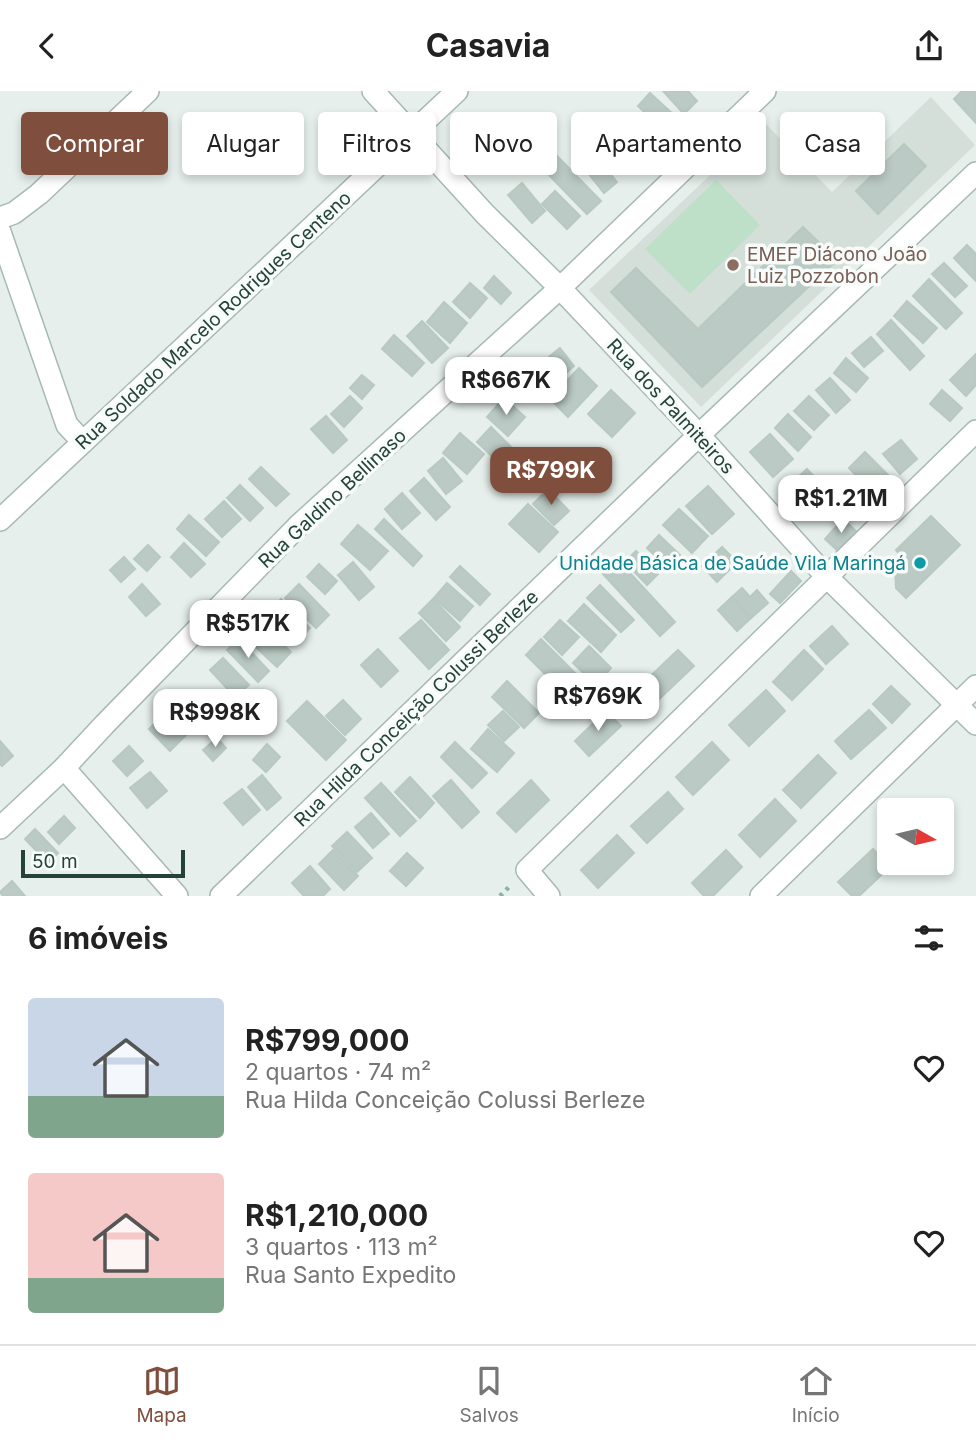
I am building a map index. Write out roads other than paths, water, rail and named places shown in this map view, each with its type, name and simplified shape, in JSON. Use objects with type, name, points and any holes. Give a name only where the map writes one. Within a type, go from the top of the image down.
[{"type":"street","points":[[0,218],[14,213],[38,194],[148,91]]},
{"type":"street","name":"Rua dos Palmiteiros","points":[[373,91],[392,112]]},
{"type":"street","name":"Rua Soldado Marcelo Rodrigues Centeno","points":[[434,112],[457,91]]},
{"type":"street","name":"Rua Galdino Bellinaso","points":[[0,828],[64,768],[299,525],[560,288],[765,91]]},
{"type":"street","name":"Rua dos Palmiteiros","points":[[436,160],[485,214],[560,288],[699,435],[826,576],[976,724]]},
{"type":"street","name":"Rua Hilda Conceição Colussi Berleze","points":[[221,896],[699,435],[976,173]]},
{"type":"street","name":"Rua Soldado Marcelo Rodrigues Centeno","points":[[0,520],[367,175]]},
{"type":"street","points":[[0,232],[67,425],[83,442]]},
{"type":"street","points":[[549,896],[527,870],[976,431]]},
{"type":"street","points":[[761,896],[976,686]]},
{"type":"street","points":[[64,768],[177,896]]},
{"type":"place","name":"EMEF Diácono João Luiz Pozzobon","points":[[733,265]]},
{"type":"place","name":"Unidade Básica de Saúde Vila Maringá","points":[[920,563]]}]
